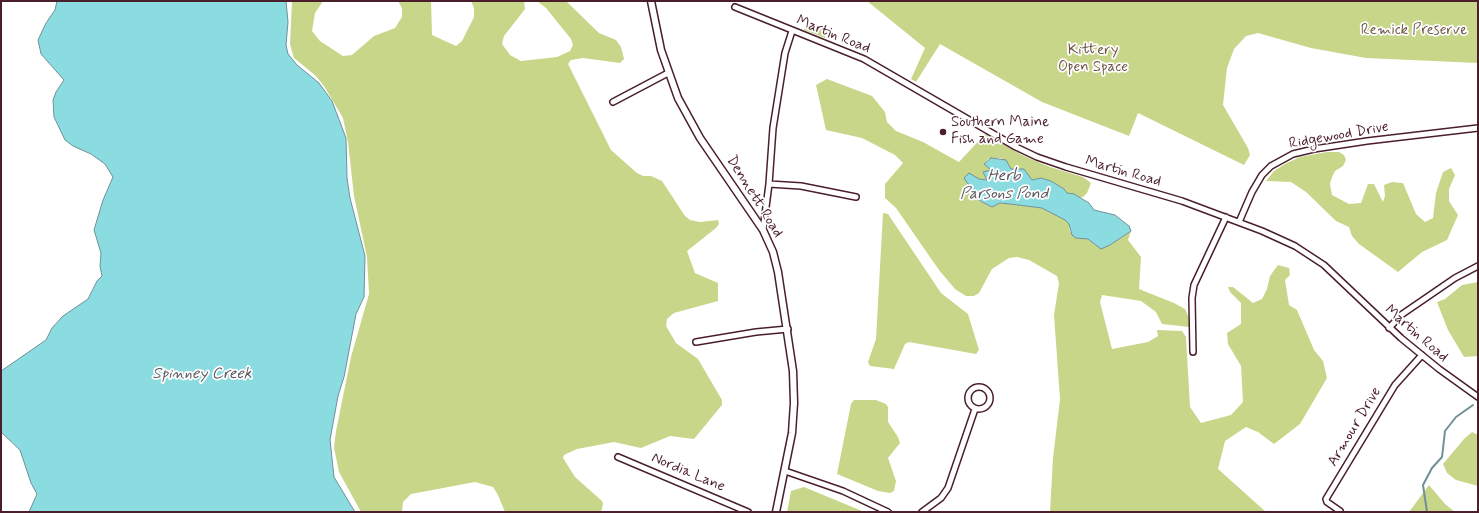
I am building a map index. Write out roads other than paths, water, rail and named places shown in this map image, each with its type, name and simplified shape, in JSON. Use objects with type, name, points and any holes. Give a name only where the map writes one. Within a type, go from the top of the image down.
[{"type":"street","name":"Dennett Road","points":[[651,1],[668,73],[678,98],[700,138],[763,230],[776,263],[788,330],[793,371],[794,403],[792,432],[776,512]]},
{"type":"street","name":"Martin Road","points":[[736,7],[864,59],[1032,155],[1066,167],[1182,201],[1271,235],[1314,258],[1330,271],[1389,328],[1422,356],[1478,397]]},
{"type":"street","points":[[763,230],[769,184],[773,128],[786,53],[792,31]]},
{"type":"street","points":[[613,102],[668,73]]},
{"type":"street","name":"Ridgewood Drive","points":[[1240,222],[1252,192],[1262,175],[1271,166],[1285,158],[1314,149],[1478,128]]},
{"type":"street","points":[[769,184],[801,186],[856,197]]},
{"type":"street","points":[[1193,352],[1192,298],[1194,285],[1226,217]]},
{"type":"street","points":[[1389,328],[1401,315],[1455,278],[1478,266]]},
{"type":"street","points":[[696,342],[756,332],[788,330]]},
{"type":"street","name":"Armour Drive","points":[[1340,512],[1327,502],[1326,499],[1395,385],[1422,356]]},
{"type":"street","points":[[975,388],[983,388],[989,393],[990,402],[984,408],[975,408],[968,401],[969,393],[975,388]]},
{"type":"street","points":[[922,512],[941,498],[948,488],[975,408]]},
{"type":"street","name":"Nordia Lane","points":[[618,457],[748,512]]},
{"type":"street","points":[[785,471],[843,491],[888,512]]},
{"type":"water","name":"Spinney Creek","points":[[57,1],[286,1],[288,22],[286,45],[288,54],[297,65],[319,83],[332,101],[346,138],[347,178],[350,198],[365,256],[364,297],[356,314],[330,440],[334,477],[355,512],[29,512],[37,494],[31,483],[20,450],[1,432],[1,371],[46,340],[52,328],[63,316],[88,299],[97,281],[102,276],[100,266],[101,253],[94,230],[103,200],[113,177],[105,164],[91,154],[73,146],[65,140],[54,117],[53,100],[56,92],[64,80],[41,54],[38,40],[46,23],[55,10]]},
{"type":"water","name":"Herb Parsons Pond","points":[[991,158],[1006,160],[1011,169],[1024,169],[1032,180],[1041,178],[1051,181],[1064,189],[1067,193],[1074,194],[1089,203],[1094,210],[1115,215],[1129,226],[1131,231],[1110,245],[1101,249],[1088,239],[1076,238],[1072,235],[1069,224],[1065,220],[1042,208],[1000,203],[992,207],[980,201],[964,178],[969,173],[979,179],[987,180],[983,172],[991,170],[984,164]]},
{"type":"waterway","points":[[1427,512],[1423,485],[1432,468],[1442,457],[1445,431],[1456,417],[1473,405]]},
{"type":"place","name":"Southern Maine Fish and Game","points":[[943,132]]},
{"type":"park label","name":"Remick Preserve","points":[[1414,31]]},
{"type":"park label","name":"Kittery Open Space","points":[[1093,60]]}]
